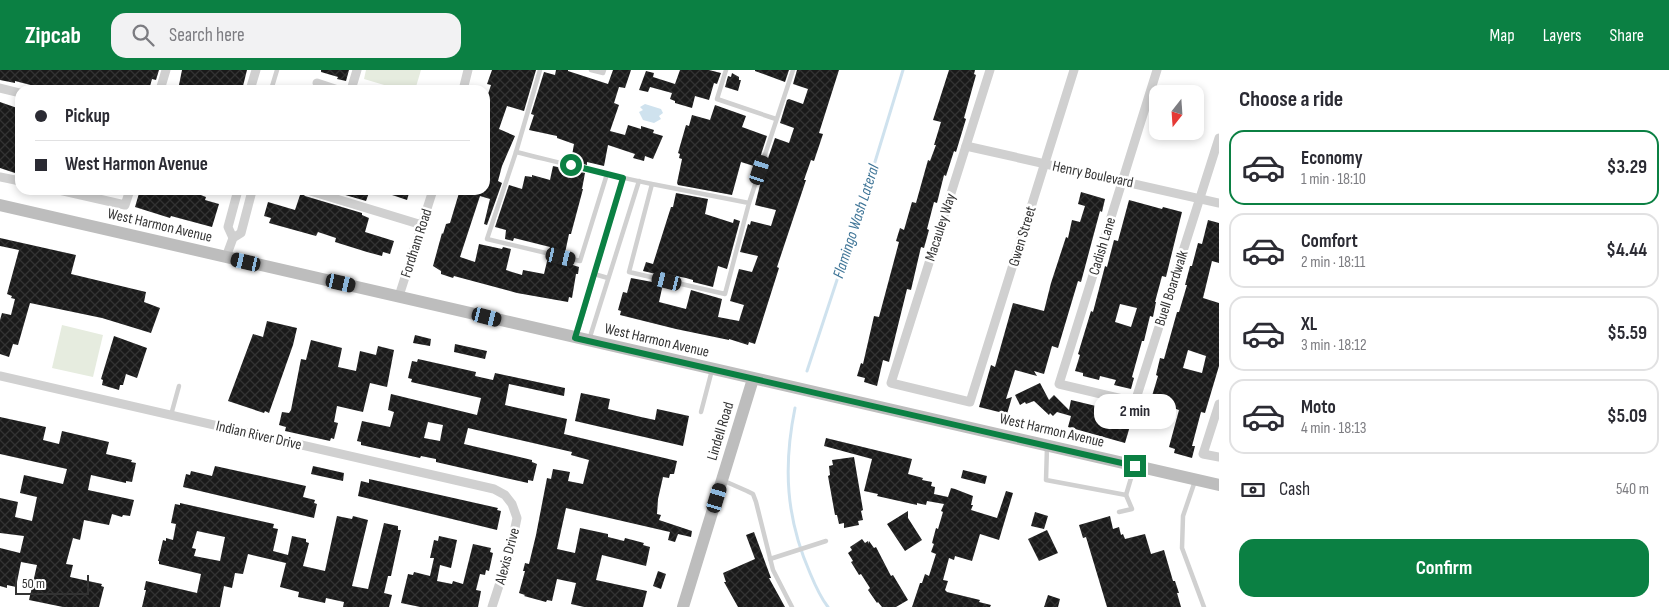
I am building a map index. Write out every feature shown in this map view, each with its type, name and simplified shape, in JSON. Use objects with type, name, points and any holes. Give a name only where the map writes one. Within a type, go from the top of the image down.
[{"type":"main road","name":"West Harmon Avenue","points":[[0,205],[399,296],[589,342],[1219,485]]},
{"type":"main road","name":"Lindell Road","points":[[683,607],[753,379]]},
{"type":"street","points":[[162,85],[166,70]]},
{"type":"street","points":[[252,85],[256,70]]},
{"type":"street","points":[[352,85],[357,70]]},
{"type":"street","points":[[464,85],[468,70]]},
{"type":"street","name":"Macauley Way","points":[[970,402],[890,383],[990,70]]},
{"type":"street","name":"Gwen Street","points":[[970,402],[1074,70]]},
{"type":"street","name":"Cadish Lane","points":[[1098,393],[1059,384],[1158,70]]},
{"type":"street","points":[[0,88],[15,92]]},
{"type":"street","name":"Buell Boardwalk","points":[[1098,393],[1135,402],[1219,138]]},
{"type":"street","name":"Henry Boulevard","points":[[966,146],[1219,203]]},
{"type":"street","points":[[0,177],[15,180]]},
{"type":"street","points":[[80,195],[125,205],[128,195]]},
{"type":"street","points":[[233,238],[228,227],[237,195]]},
{"type":"street","points":[[226,257],[233,238],[241,233],[249,195]]},
{"type":"street","points":[[323,195],[422,225]]},
{"type":"street","name":"Fordham Road","points":[[399,296],[431,195]]},
{"type":"street","name":"Indian River Drive","points":[[0,376],[494,489],[505,495],[512,504]]},
{"type":"street","points":[[1219,404],[1203,454],[1219,457]]},
{"type":"street","name":"Alexis Drive","points":[[492,607],[517,518],[512,504]]},
{"type":"lane","points":[[272,85],[277,70]]},
{"type":"lane","points":[[540,70],[516,152],[487,239],[580,261],[607,174]]},
{"type":"lane","points":[[591,70],[603,73],[604,70]]},
{"type":"lane","points":[[726,70],[717,99],[776,119]]},
{"type":"lane","points":[[652,184],[629,272],[725,294],[749,203],[793,70]]},
{"type":"lane","points":[[516,152],[623,178],[749,203]]},
{"type":"lane","points":[[575,338],[623,178]]},
{"type":"lane","points":[[589,342],[639,181]]},
{"type":"lane","points":[[594,274],[608,278]]},
{"type":"lane","points":[[701,412],[712,370]]},
{"type":"lane","points":[[171,415],[179,386]]},
{"type":"lane","points":[[1047,446],[1046,480],[1126,495]]},
{"type":"lane","points":[[1119,512],[1132,509],[1126,495],[1135,466]]},
{"type":"lane","points":[[1196,479],[1183,516],[1182,548],[1204,607]]},
{"type":"lane","points":[[722,480],[753,494],[770,559],[792,607]]},
{"type":"lane","points":[[770,559],[826,541]]},
{"type":"shaded area","points":[[366,70],[421,70],[416,85],[384,85],[364,79]]},
{"type":"shaded area","points":[[62,325],[103,335],[93,377],[52,368]]},
{"type":"water","points":[[645,104],[661,109],[663,113],[659,116],[661,119],[654,123],[643,120],[639,112],[643,110],[640,107]]},
{"type":"building","points":[[0,70],[159,70],[156,80],[152,79],[150,85],[31,85],[0,80]]},
{"type":"building","points":[[182,70],[247,70],[243,85],[179,85]]},
{"type":"building","points":[[321,70],[349,70],[346,81],[321,72]]},
{"type":"building","points":[[492,70],[536,70],[524,111],[507,106],[499,129],[515,136],[502,166],[498,181],[502,183],[487,225],[484,224],[490,199],[480,196],[460,257],[475,262],[479,244],[511,249],[506,270],[522,275],[523,270],[544,274],[548,257],[579,267],[572,298],[569,297],[568,302],[517,293],[454,276],[453,278],[441,274],[441,271],[433,266],[442,233],[446,224],[450,223],[458,195],[490,195],[491,85],[487,84]]},
{"type":"building","points":[[556,70],[568,70],[608,84],[613,70],[631,70],[625,88],[619,87],[614,103],[619,105],[610,131],[625,135],[628,125],[654,130],[653,133],[663,136],[653,159],[645,156],[644,161],[633,158],[635,154],[608,145],[604,166],[587,162],[587,165],[571,161],[574,144],[557,138],[557,136],[529,130],[534,115],[531,114],[544,72],[555,75]]},
{"type":"building","points":[[680,70],[709,70],[721,73],[717,84],[714,83],[709,100],[695,96],[692,108],[675,103],[675,101],[670,99],[672,93],[650,87],[648,92],[639,90],[646,71],[654,73],[653,77],[675,84]]},
{"type":"building","points":[[755,70],[789,70],[785,82]]},
{"type":"building","points":[[797,70],[839,70],[819,133],[823,134],[814,161],[811,160],[804,180],[806,180],[777,267],[779,268],[755,344],[749,342],[748,345],[729,339],[676,329],[620,315],[621,311],[618,310],[623,292],[627,293],[631,278],[663,284],[659,302],[686,309],[691,290],[722,299],[718,317],[739,321],[744,305],[730,301],[739,269],[752,272],[758,256],[740,252],[748,224],[750,225],[751,221],[771,226],[776,210],[755,205],[763,173],[775,138],[789,143],[794,128],[780,123],[787,100],[803,104],[808,89],[793,84]]},
{"type":"building","points":[[949,70],[975,70],[974,74],[976,75],[964,118],[966,119],[956,152],[954,151],[946,176],[944,175],[937,203],[934,202],[924,248],[921,247],[911,290],[907,289],[889,362],[883,360],[877,386],[864,382],[865,378],[857,376],[861,363],[863,364],[874,316],[879,317],[899,242],[896,241],[900,228],[904,230],[912,202],[916,203],[928,160],[930,161],[936,145],[934,145],[941,122],[933,120]]},
{"type":"building","points":[[732,73],[741,80],[738,91],[725,87],[728,76],[731,77]]},
{"type":"building","points":[[0,102],[15,107],[15,173],[0,168]]},
{"type":"building","points":[[715,105],[746,116],[742,127],[767,136],[757,167],[741,162],[732,195],[678,185],[677,183],[682,159],[679,158],[680,154],[678,153],[686,125],[689,126],[692,115],[710,120]]},
{"type":"building","points":[[553,166],[585,173],[583,189],[565,253],[549,250],[550,247],[514,238],[513,241],[505,239],[506,230],[495,227],[509,185],[522,189],[525,176],[532,177],[532,175],[550,180]]},
{"type":"building","points":[[1081,192],[1105,199],[1081,282],[1078,281],[1058,348],[1052,346],[1044,374],[1034,371],[1037,376],[1015,370],[1006,399],[1012,397],[1007,414],[979,407],[991,365],[995,367],[1013,303],[1044,311],[1051,283],[1066,237],[1068,238],[1072,220],[1080,222],[1085,206],[1078,204]]},
{"type":"building","points":[[676,193],[708,199],[705,214],[733,223],[734,219],[740,221],[727,269],[718,266],[713,287],[693,282],[693,280],[686,278],[643,271],[646,262],[653,264]]},
{"type":"building","points":[[139,195],[201,195],[206,197],[205,200],[219,204],[212,227],[171,216],[170,218],[135,207]]},
{"type":"building","points":[[300,195],[304,195],[362,213],[362,215],[369,218],[365,232],[394,241],[390,254],[383,252],[382,256],[335,242],[336,238],[318,232],[316,236],[269,223],[271,218],[264,216],[268,202],[295,210]]},
{"type":"building","points":[[345,195],[368,195],[366,201]]},
{"type":"building","points":[[392,195],[408,195],[407,200]]},
{"type":"building","points":[[1129,200],[1182,212],[1166,277],[1162,276],[1153,317],[1150,316],[1144,341],[1142,341],[1132,377],[1134,378],[1131,389],[1114,385],[1116,380],[1100,376],[1099,380],[1083,376],[1083,373],[1075,371],[1080,355],[1078,354],[1091,311],[1093,312],[1105,266],[1107,267],[1114,240],[1118,241]],"holes":[[[1120,304],[1137,308],[1131,327],[1115,322]]]},
{"type":"building","points":[[1208,220],[1219,223],[1219,263],[1212,261],[1203,298],[1219,303],[1219,366],[1205,413],[1201,412],[1192,446],[1195,446],[1192,458],[1174,453],[1175,449],[1169,447],[1179,410],[1155,402],[1156,398],[1152,396],[1158,376],[1156,375],[1160,358],[1164,359],[1177,312],[1179,312],[1187,285],[1185,285],[1190,266],[1192,266],[1198,243],[1202,244]],"holes":[[[1188,350],[1206,356],[1202,373],[1183,368]]]},
{"type":"building","points":[[0,238],[76,255],[71,274],[146,292],[144,302],[160,308],[151,333],[102,318],[30,303],[18,345],[13,344],[9,357],[0,354],[0,320],[2,313],[11,315],[15,299],[7,294],[19,250],[0,246]]},
{"type":"building","points":[[267,321],[297,328],[293,345],[269,413],[265,411],[264,413],[228,401],[253,334],[263,337]]},
{"type":"building","points":[[415,335],[431,339],[430,346],[413,343]]},
{"type":"building","points":[[114,336],[147,348],[137,378],[126,374],[123,385],[120,385],[119,390],[102,385],[103,380],[101,379]]},
{"type":"building","points":[[311,340],[342,348],[338,367],[356,371],[360,351],[376,355],[378,346],[394,350],[387,387],[370,383],[363,412],[337,406],[334,422],[338,423],[334,439],[331,438],[330,441],[285,431],[286,427],[279,425],[282,412],[289,413],[291,410],[301,359],[306,360]]},
{"type":"building","points":[[455,344],[487,351],[485,359],[454,352]]},
{"type":"building","points":[[418,359],[476,372],[475,376],[493,380],[495,373],[565,388],[564,396],[509,384],[505,405],[567,419],[564,434],[677,461],[674,474],[670,474],[669,478],[663,477],[657,514],[661,515],[659,520],[692,531],[691,537],[678,534],[675,542],[668,540],[670,532],[566,508],[557,549],[575,553],[580,528],[608,534],[608,537],[624,541],[625,538],[644,543],[643,545],[650,547],[646,566],[602,555],[596,580],[647,591],[643,607],[584,607],[571,604],[576,583],[557,579],[552,601],[547,600],[546,602],[519,593],[525,571],[523,571],[525,563],[529,564],[547,478],[551,479],[553,469],[570,472],[568,481],[583,484],[589,460],[571,455],[572,452],[468,428],[464,444],[532,460],[532,462],[537,464],[533,481],[528,480],[528,483],[436,462],[436,459],[421,456],[420,458],[361,445],[361,442],[357,441],[362,421],[390,427],[394,412],[388,410],[391,394],[477,415],[481,398],[411,382],[412,379],[408,378],[412,361],[417,362]],"holes":[[[428,422],[443,425],[440,441],[424,438]]]},
{"type":"building","points":[[1040,383],[1049,400],[1054,395],[1069,410],[1071,400],[1101,406],[1133,416],[1125,443],[1068,427],[1071,416],[1057,412],[1053,416],[1050,413],[1049,415],[1034,401],[1026,404],[1025,402],[1020,405],[1015,395]]},
{"type":"building","points":[[581,393],[610,399],[608,409],[655,420],[657,409],[689,416],[683,446],[575,421]]},
{"type":"building","points":[[1154,410],[1158,423],[1145,428],[1140,414]]},
{"type":"building","points":[[0,417],[46,427],[43,440],[59,444],[62,431],[109,442],[106,454],[132,460],[131,462],[136,463],[132,482],[126,481],[126,483],[91,475],[88,490],[134,500],[130,516],[123,515],[122,517],[112,514],[109,525],[84,520],[80,540],[73,538],[66,564],[73,565],[70,577],[102,584],[101,586],[104,587],[99,607],[63,607],[29,600],[37,565],[21,562],[16,587],[7,585],[7,588],[0,586],[0,548],[20,553],[24,536],[0,533],[0,498],[18,502],[15,517],[32,521],[37,497],[20,493],[24,475],[63,484],[67,469],[0,454]]},
{"type":"building","points":[[826,438],[912,459],[908,474],[932,482],[931,486],[935,487],[934,494],[948,497],[951,488],[955,489],[973,496],[971,510],[997,518],[1006,491],[1013,493],[999,540],[980,534],[972,561],[955,556],[954,560],[949,558],[943,580],[948,581],[945,590],[947,592],[980,600],[979,602],[991,605],[990,607],[912,607],[920,583],[922,583],[925,574],[929,576],[936,554],[931,552],[934,544],[932,543],[936,528],[938,529],[944,504],[927,501],[926,505],[917,503],[917,505],[877,496],[878,494],[864,491],[872,459],[824,446]]},
{"type":"building","points":[[854,457],[863,520],[858,521],[859,525],[844,528],[844,523],[839,524],[837,515],[835,515],[828,476],[830,475],[829,466],[833,465],[832,460]]},
{"type":"building","points":[[215,466],[306,486],[303,497],[315,500],[314,503],[317,504],[314,518],[183,487],[186,474],[190,475],[191,471],[212,476]]},
{"type":"building","points":[[313,466],[344,473],[343,481],[311,474]]},
{"type":"building","points":[[963,470],[987,476],[985,484],[961,478]]},
{"type":"building","points":[[369,479],[498,508],[497,510],[501,511],[497,530],[358,496],[361,481],[369,483]]},
{"type":"building","points":[[180,503],[274,524],[273,528],[278,529],[273,551],[288,555],[292,536],[306,539],[306,542],[309,543],[303,566],[325,571],[337,516],[352,519],[353,516],[368,520],[352,586],[368,589],[384,523],[398,526],[398,530],[401,530],[391,576],[388,576],[384,593],[392,595],[389,607],[343,607],[344,602],[326,598],[325,603],[298,597],[299,592],[280,587],[286,563],[248,554],[243,574],[235,573],[232,588],[224,586],[220,607],[142,607],[146,581],[197,593],[201,574],[159,564],[158,561],[163,540],[166,541],[166,538],[173,540],[176,524],[171,523],[175,504],[180,505]],"holes":[[[197,531],[225,537],[220,561],[194,556],[196,549],[192,548]]]},
{"type":"building","points":[[908,511],[908,518],[922,540],[905,551],[887,524]]},
{"type":"building","points":[[1035,512],[1048,516],[1044,529],[1031,526]]},
{"type":"building","points":[[1110,516],[1113,529],[1119,527],[1121,535],[1123,534],[1125,539],[1145,534],[1151,554],[1164,550],[1173,581],[1175,581],[1179,593],[1177,593],[1181,607],[1107,607],[1086,537],[1083,538],[1079,525]]},
{"type":"building","points":[[1047,530],[1058,553],[1039,561],[1028,539]]},
{"type":"building","points":[[754,532],[771,578],[769,578],[785,607],[738,607],[724,582],[726,582],[723,573],[755,559],[746,535]]},
{"type":"building","points":[[439,536],[457,540],[451,568],[440,565],[437,581],[452,584],[453,581],[463,584],[473,544],[491,548],[490,552],[493,553],[489,571],[486,570],[485,575],[480,574],[476,590],[481,591],[478,607],[420,607],[401,603],[408,574],[413,575],[414,572],[430,576],[434,558],[430,558],[434,540],[438,541]]},
{"type":"building","points":[[862,539],[865,543],[868,541],[868,544],[869,541],[874,548],[876,547],[891,576],[893,575],[908,600],[896,607],[882,607],[877,603],[868,590],[870,588],[851,562],[853,561],[848,553],[852,550],[850,547]]},
{"type":"building","points":[[658,571],[666,574],[661,589],[653,586]]},
{"type":"building","points":[[1048,595],[1060,599],[1058,607],[1044,607]]},
{"type":"waterway","name":"Flamingo Wash Lateral","points":[[807,371],[864,198],[903,70]]},
{"type":"waterway","name":"Flamingo Wash Lateral","points":[[795,408],[791,430],[788,472],[792,512],[802,553],[816,586],[828,607]]},
{"type":"route","points":[[571,165],[623,178],[575,338],[1135,466]]}]
